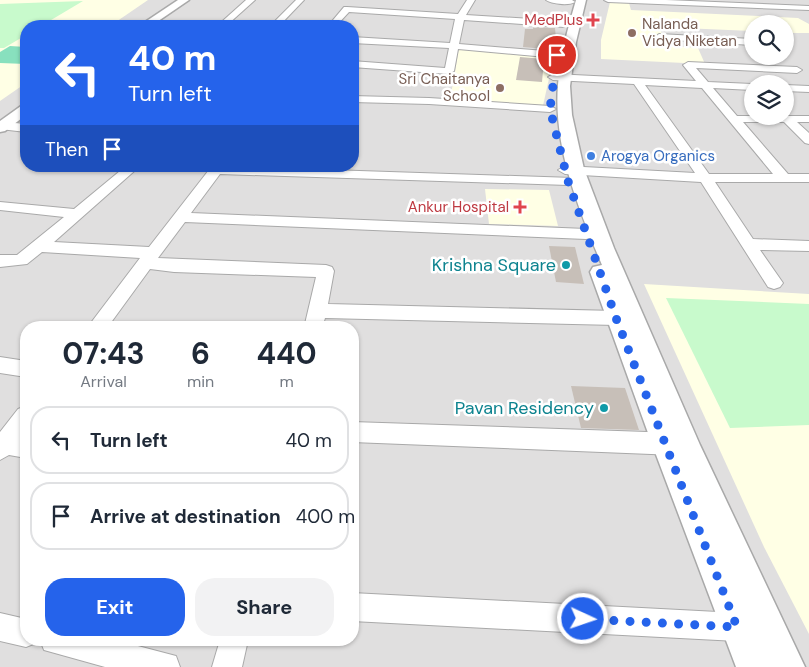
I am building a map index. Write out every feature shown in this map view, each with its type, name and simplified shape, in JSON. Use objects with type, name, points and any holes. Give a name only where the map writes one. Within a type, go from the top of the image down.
[{"type":"street","points":[[153,20],[184,0]]},
{"type":"street","points":[[229,20],[251,0]]},
{"type":"street","points":[[280,20],[300,0]]},
{"type":"street","points":[[359,65],[449,71],[460,17],[471,0]]},
{"type":"street","points":[[569,0],[558,70],[565,115],[569,174],[582,190],[754,600],[787,667]]},
{"type":"street","points":[[569,0],[550,109],[586,234],[616,318],[754,667]]},
{"type":"street","points":[[608,0],[809,8]]},
{"type":"street","points":[[337,20],[347,9],[564,24]]},
{"type":"street","points":[[659,37],[744,42]]},
{"type":"street","points":[[359,40],[454,46],[558,70],[638,82],[744,87]]},
{"type":"street","points":[[782,177],[688,65],[793,67],[809,63]]},
{"type":"street","points":[[638,82],[705,178],[774,283]]},
{"type":"street","points":[[794,88],[809,89]]},
{"type":"street","points":[[359,99],[429,101],[550,109]]},
{"type":"street","points":[[1,127],[20,113]]},
{"type":"street","points":[[794,118],[809,119]]},
{"type":"street","points":[[733,119],[744,119]]},
{"type":"street","points":[[793,125],[809,140]]},
{"type":"street","points":[[1,127],[20,128]]},
{"type":"street","points":[[359,170],[705,178],[809,178]]},
{"type":"street","points":[[0,261],[21,260],[39,247],[127,172]]},
{"type":"street","points":[[101,321],[215,172]]},
{"type":"street","points":[[0,206],[76,214]]},
{"type":"street","points":[[179,217],[586,234]]},
{"type":"street","points":[[749,244],[809,246]]},
{"type":"street","points":[[39,247],[150,258],[174,266],[326,272],[316,319],[616,318]]},
{"type":"street","points":[[0,365],[20,368]]},
{"type":"street","points":[[2,446],[20,424]]},
{"type":"street","points":[[359,432],[688,444]]},
{"type":"street","points":[[2,446],[20,447]]},
{"type":"street","points":[[359,607],[737,627]]},
{"type":"street","points":[[0,627],[20,632]]},
{"type":"street","points":[[79,646],[165,667]]},
{"type":"street","points":[[227,667],[232,646]]},
{"type":"shaded area","points":[[0,0],[809,0],[809,667],[0,667]]},
{"type":"shaded area","points":[[0,0],[148,0],[119,20],[20,20],[20,87],[0,101]]},
{"type":"shaded area","name":"Nalanda Vidya Niketan","points":[[610,2],[629,3],[631,10],[744,15],[744,31],[659,27],[663,36],[654,36],[660,45],[698,48],[705,64],[601,59],[601,40]]},
{"type":"shaded area","name":"Nalanda Vidya Niketan","points":[[794,18],[809,24],[809,33],[794,33]]},
{"type":"shaded area","name":"Sri Chaitanya School","points":[[459,48],[554,56],[542,110],[449,106]]},
{"type":"shaded area","name":"Ankur Hospital","points":[[485,189],[549,190],[558,226],[489,224]]},
{"type":"shaded area","points":[[644,284],[809,294],[809,634],[764,547]]},
{"type":"green space","points":[[83,1],[51,20],[20,20],[20,39],[4,48],[0,48],[0,4]]},
{"type":"green space","points":[[10,46],[20,47],[20,64],[0,63],[0,52]]},
{"type":"green space","points":[[666,298],[809,304],[809,425],[730,428]]},
{"type":"building","points":[[533,27],[555,28],[556,39],[546,38],[545,49],[523,47],[525,29],[533,29]]},
{"type":"building","points":[[520,57],[544,59],[542,82],[516,80]]},
{"type":"building","name":"Krishna Square","points":[[549,246],[575,247],[584,284],[556,282]]},
{"type":"building","name":"Pavan Residency","points":[[571,386],[625,388],[639,430],[581,428]]},
{"type":"place","name":"MedPlus","points":[[593,20]]},
{"type":"place","name":"Nalanda Vidya Niketan","points":[[632,33]]},
{"type":"place","name":"Sri Chaitanya School","points":[[500,88]]},
{"type":"place","name":"Arogya Organics","points":[[591,156]]},
{"type":"place","name":"Ankur Hospital","points":[[520,207]]},
{"type":"place","name":"Krishna Square","points":[[566,265]]},
{"type":"place","name":"Pavan Residency","points":[[604,408]]},
{"type":"route","points":[[557,55],[550,109],[568,181],[616,318],[737,627],[583,619]]}]
